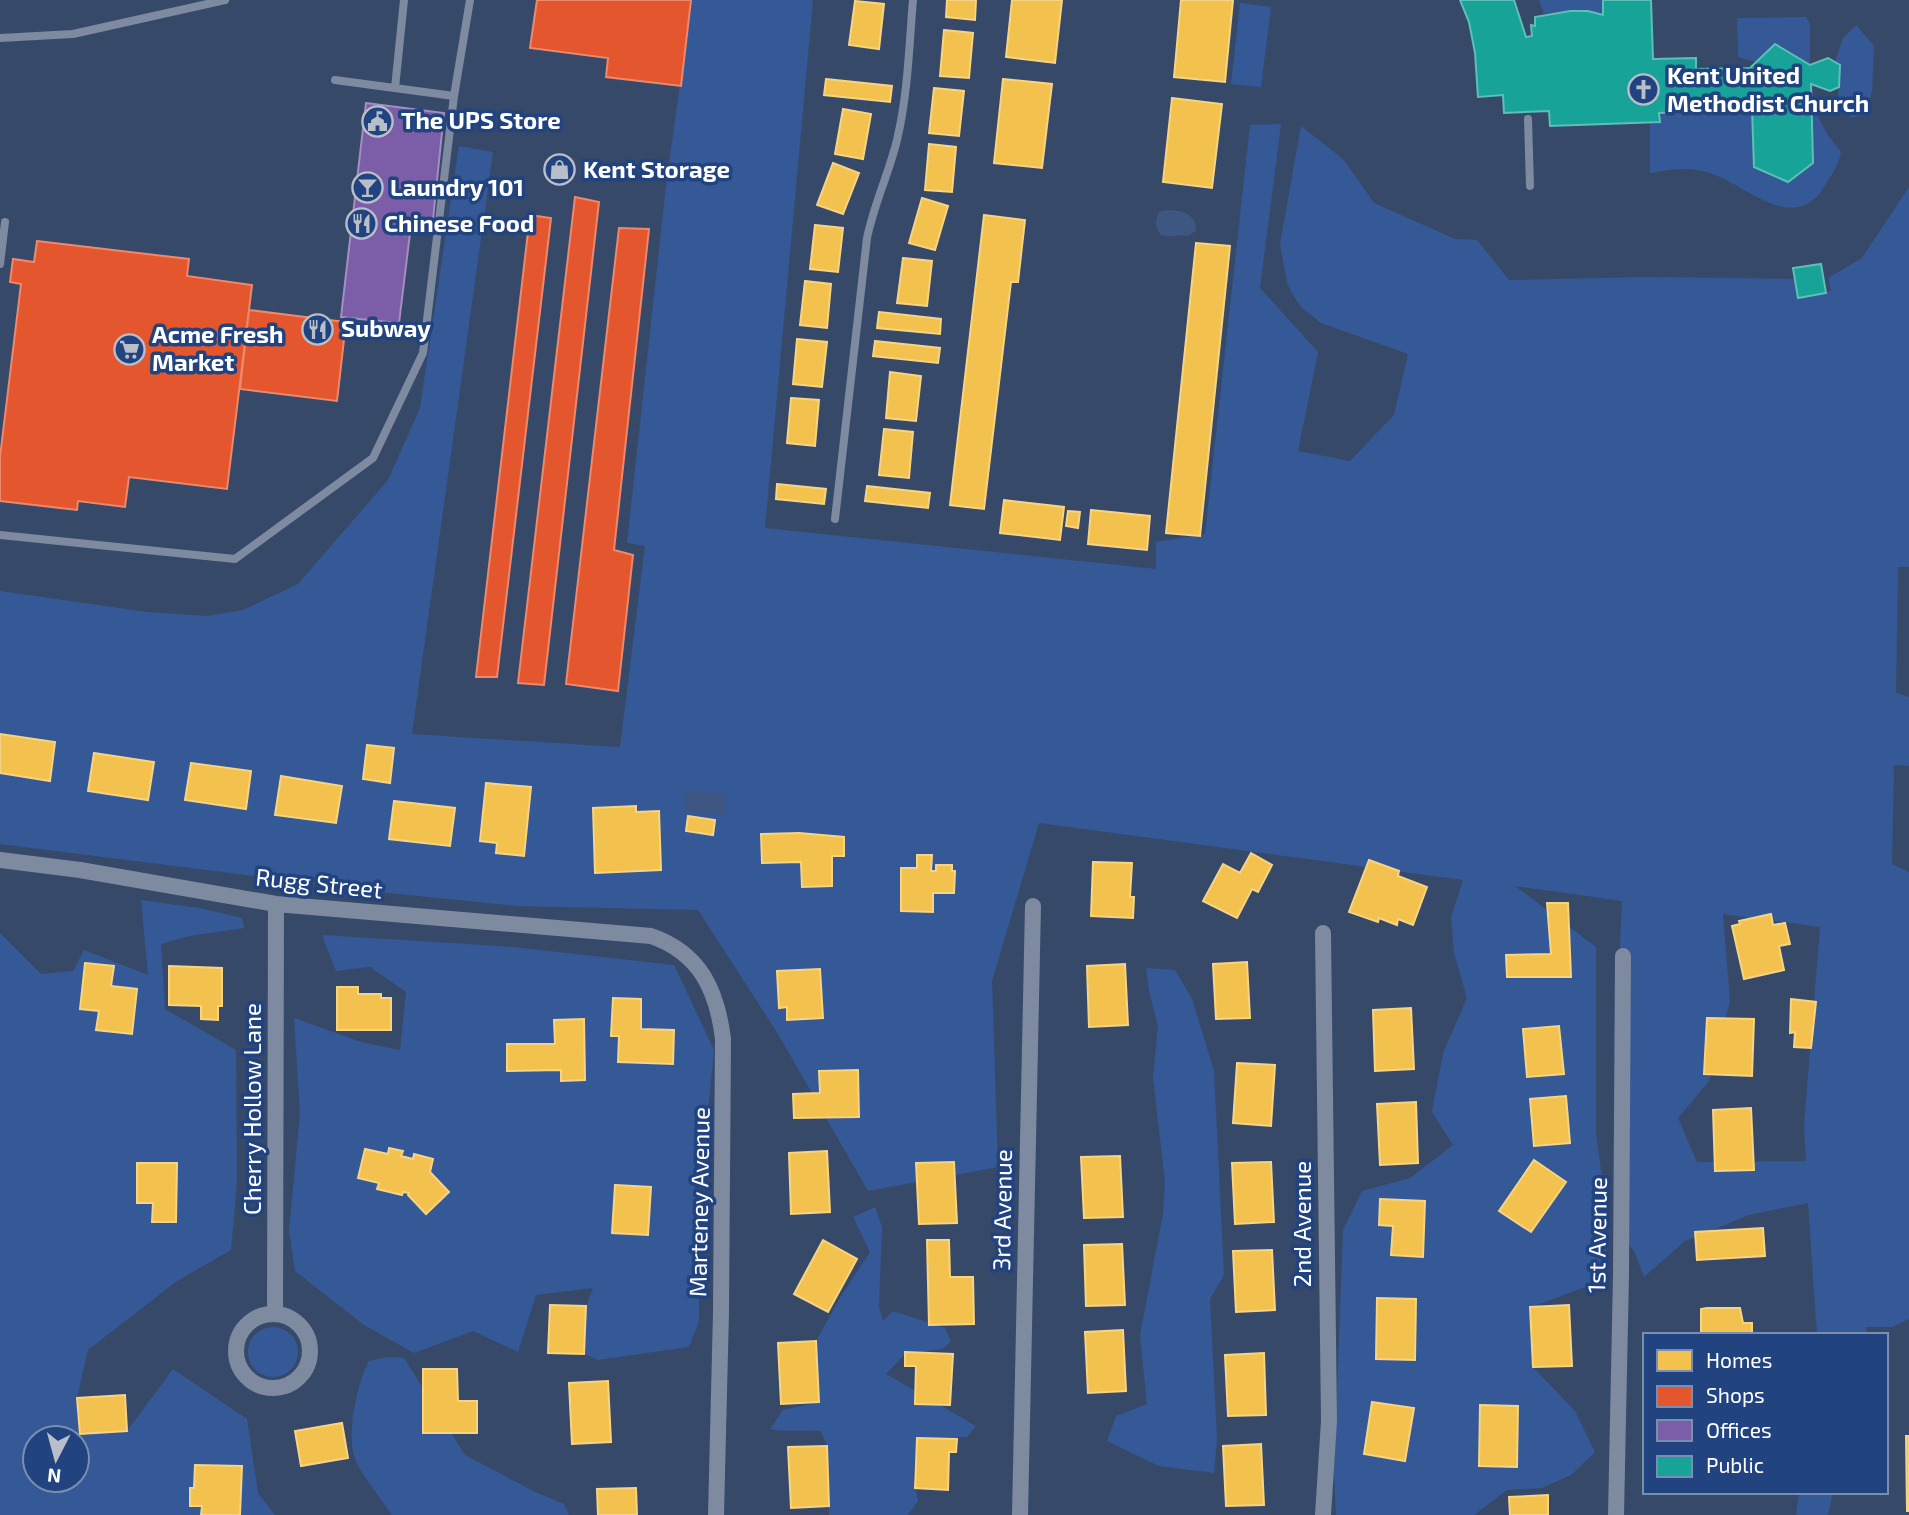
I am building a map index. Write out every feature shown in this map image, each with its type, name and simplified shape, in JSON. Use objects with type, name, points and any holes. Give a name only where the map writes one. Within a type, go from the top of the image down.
[{"type":"street","name":"Rugg Street","points":[[0,860],[80,870],[276,904],[636,935]]},
{"type":"street","name":"Cherry Hollow Lane","points":[[275,1313],[276,904]]},
{"type":"street","name":"3rd Avenue","points":[[1020,1515],[1033,906]]},
{"type":"street","name":"2nd Avenue","points":[[1323,933],[1329,1421],[1323,1515]]},
{"type":"street","name":"Marteney Avenue","points":[[636,935],[658,939],[679,949],[705,979],[720,1010],[724,1072],[716,1515]]},
{"type":"street","name":"1st Avenue","points":[[1616,1515],[1623,956]]},
{"type":"street","points":[[275,1313],[297,1322],[305,1331],[311,1354],[308,1365],[292,1383],[281,1388],[257,1384],[246,1377],[236,1354],[242,1330],[262,1315],[275,1313]]},
{"type":"lane","points":[[0,38],[73,34],[225,0]]},
{"type":"lane","points":[[395,88],[404,0]]},
{"type":"lane","points":[[0,535],[235,559],[373,458],[423,353],[454,96],[470,0]]},
{"type":"lane","points":[[835,519],[867,238],[897,140],[906,83],[913,0]]},
{"type":"lane","points":[[335,80],[454,96]]},
{"type":"lane","points":[[1528,119],[1531,186]]},
{"type":"lane","points":[[0,264],[5,222]]},
{"type":"shaded area","points":[[692,0],[813,0],[765,528],[1156,569],[1156,542],[1205,534],[1250,125],[1281,124],[1260,288],[1318,352],[1298,451],[1350,461],[1394,415],[1408,354],[1321,323],[1301,307],[1287,283],[1280,244],[1301,126],[1344,160],[1374,203],[1455,239],[1477,240],[1509,280],[1645,277],[1795,279],[1799,298],[1831,291],[1828,278],[1862,258],[1909,187],[1909,567],[1898,567],[1896,693],[1909,697],[1909,766],[1894,765],[1892,864],[1909,872],[1909,1319],[1892,1327],[1866,1327],[1867,1333],[1817,1333],[1808,1203],[1749,1215],[1685,1241],[1644,1277],[1635,1253],[1621,1233],[1622,901],[1515,886],[1596,947],[1596,1133],[1607,1214],[1605,1263],[1593,1284],[1531,1307],[1533,1367],[1575,1411],[1595,1452],[1571,1475],[1542,1488],[1507,1490],[1474,1515],[1336,1515],[1334,1473],[1343,1230],[1362,1191],[1410,1178],[1453,1145],[1432,1112],[1443,1053],[1467,998],[1454,953],[1451,917],[1463,880],[1039,823],[992,981],[998,1167],[868,1191],[778,1034],[698,910],[517,906],[389,893],[0,844],[0,591],[147,612],[207,616],[243,610],[298,584],[388,480],[420,408],[459,146],[493,152],[412,734],[620,747],[645,546],[627,543],[667,177]],"holes":[[[1723,914],[1820,927],[1804,1125],[1806,1161],[1697,1162],[1678,1118],[1709,1081],[1730,1001]]]},
{"type":"shaded area","points":[[1539,0],[1603,0],[1603,15],[1574,11],[1544,14]]},
{"type":"shaded area","points":[[1240,3],[1271,7],[1261,87],[1231,84]]},
{"type":"shaded area","points":[[1806,17],[1810,24],[1810,65],[1776,44],[1756,62],[1738,57],[1737,18]]},
{"type":"shaded area","points":[[1856,25],[1874,46],[1872,91],[1866,115],[1851,118],[1838,95],[1840,66],[1835,62],[1843,38]]},
{"type":"shaded area","points":[[1811,102],[1827,134],[1841,152],[1831,176],[1809,203],[1795,208],[1780,206],[1703,171],[1683,169],[1650,173],[1650,122],[1660,121],[1659,113],[1752,109],[1754,167],[1788,182],[1813,163]]},
{"type":"shaded area","points":[[1169,210],[1192,217],[1196,231],[1188,236],[1161,235],[1156,221],[1159,212]]},
{"type":"shaded area","points":[[685,790],[726,794],[724,815],[684,812]]},
{"type":"shaded area","points":[[141,900],[199,908],[242,918],[244,928],[189,936],[161,944],[165,1009],[236,1050],[237,1183],[231,1250],[177,1281],[88,1350],[77,1398],[79,1424],[21,1424],[21,1494],[91,1494],[91,1433],[127,1431],[173,1369],[247,1419],[258,1493],[275,1515],[0,1515],[0,933],[41,974],[73,971],[84,950],[148,975]]},
{"type":"shaded area","points":[[322,935],[513,947],[674,965],[714,1050],[708,1111],[694,1171],[699,1321],[689,1347],[598,1360],[584,1354],[586,1306],[593,1288],[536,1295],[518,1352],[473,1331],[414,1353],[364,1325],[295,1271],[289,1231],[300,1114],[294,1018],[361,1042],[400,1050],[406,992],[370,967],[336,971]]},
{"type":"shaded area","points":[[1146,968],[1175,970],[1192,999],[1214,1071],[1224,1275],[1210,1299],[1217,1439],[1214,1473],[1159,1466],[1107,1441],[1116,1416],[1147,1404],[1140,1336],[1163,1213],[1165,1182],[1153,1077],[1158,1026]]},
{"type":"shaded area","points":[[875,1207],[882,1227],[879,1307],[883,1321],[893,1311],[945,1328],[951,1342],[942,1349],[905,1354],[886,1374],[976,1426],[967,1437],[917,1438],[913,1476],[918,1501],[908,1515],[829,1515],[827,1446],[821,1431],[770,1429],[783,1410],[819,1402],[816,1341],[870,1252],[853,1217]]},
{"type":"shaded area","points":[[263,1328],[283,1328],[297,1342],[297,1362],[283,1376],[263,1376],[249,1362],[249,1342]]},
{"type":"shaded area","points":[[386,1357],[404,1358],[465,1455],[535,1492],[564,1504],[569,1515],[392,1515],[360,1470],[352,1446],[354,1408],[365,1371],[369,1361]]},
{"type":"shaded area","points":[[1799,1494],[1833,1494],[1828,1515],[1796,1515]]},
{"type":"building: Homes","points":[[947,0],[976,0],[975,20],[946,17]]},
{"type":"building: Homes","points":[[1012,0],[1062,0],[1055,63],[1006,57]]},
{"type":"building: Homes","points":[[1181,0],[1233,0],[1225,82],[1174,77]]},
{"type":"building: Homes","points":[[855,1],[884,4],[879,49],[849,45]]},
{"type":"building: Homes","points":[[944,30],[973,33],[969,78],[940,76]]},
{"type":"building: Homes","points":[[826,79],[892,86],[890,102],[824,95]]},
{"type":"building: Homes","points":[[1003,79],[1052,84],[1042,168],[994,163]]},
{"type":"building: Homes","points":[[934,88],[964,91],[959,136],[929,133]]},
{"type":"building: Homes","points":[[1172,98],[1222,104],[1212,188],[1163,182]]},
{"type":"building: Homes","points":[[843,109],[871,114],[863,159],[835,154]]},
{"type":"building: Homes","points":[[929,144],[956,147],[952,192],[925,190]]},
{"type":"building: Homes","points":[[833,163],[859,173],[843,214],[817,205]]},
{"type":"building: Homes","points":[[922,198],[948,206],[935,250],[909,243]]},
{"type":"building: Homes","points":[[984,215],[1025,220],[1018,282],[1011,282],[984,509],[950,505]]},
{"type":"building: Homes","points":[[815,225],[843,228],[838,272],[810,269]]},
{"type":"building: Homes","points":[[1196,243],[1230,246],[1200,536],[1166,533]]},
{"type":"building: Homes","points":[[903,258],[932,261],[927,306],[897,303]]},
{"type":"building: Homes","points":[[805,281],[831,284],[827,328],[800,325]]},
{"type":"building: Homes","points":[[879,312],[941,319],[940,334],[877,328]]},
{"type":"building: Homes","points":[[797,339],[827,342],[822,387],[793,384]]},
{"type":"building: Homes","points":[[875,341],[940,348],[938,363],[873,356]]},
{"type":"building: Homes","points":[[890,372],[921,376],[916,421],[886,418]]},
{"type":"building: Homes","points":[[791,398],[819,400],[815,446],[787,443]]},
{"type":"building: Homes","points":[[884,429],[913,432],[909,478],[879,475]]},
{"type":"building: Homes","points":[[777,484],[826,489],[824,504],[776,499]]},
{"type":"building: Homes","points":[[867,486],[930,493],[928,508],[865,501]]},
{"type":"building: Homes","points":[[1004,500],[1064,507],[1060,540],[1000,533]]},
{"type":"building: Homes","points":[[1091,510],[1150,516],[1147,550],[1088,544]]},
{"type":"building: Homes","points":[[1068,511],[1080,512],[1078,528],[1066,526]]},
{"type":"building: Homes","points":[[0,734],[55,742],[50,781],[0,773]]},
{"type":"building: Homes","points":[[367,745],[394,748],[390,783],[363,779]]},
{"type":"building: Homes","points":[[94,753],[154,762],[148,800],[88,791]]},
{"type":"building: Homes","points":[[191,763],[251,771],[246,809],[185,800]]},
{"type":"building: Homes","points":[[281,776],[342,786],[336,823],[275,815]]},
{"type":"building: Homes","points":[[486,783],[531,787],[524,856],[496,853],[497,843],[480,841]]},
{"type":"building: Homes","points":[[394,801],[455,808],[450,846],[389,839]]},
{"type":"building: Homes","points":[[636,806],[636,812],[659,811],[661,870],[595,873],[593,808]]},
{"type":"building: Homes","points":[[688,816],[715,820],[713,835],[686,831]]},
{"type":"building: Homes","points":[[799,833],[844,837],[844,856],[832,856],[832,886],[802,887],[801,862],[762,863],[761,834]]},
{"type":"building: Homes","points":[[1251,853],[1272,865],[1258,892],[1252,889],[1237,918],[1203,901],[1223,864],[1240,873]]},
{"type":"building: Homes","points":[[917,855],[932,855],[931,871],[936,871],[936,865],[952,865],[952,871],[955,871],[954,893],[933,893],[933,912],[901,911],[901,868],[917,868]]},
{"type":"building: Homes","points":[[1369,860],[1399,871],[1398,876],[1427,887],[1413,925],[1398,919],[1397,925],[1379,918],[1378,922],[1349,912]]},
{"type":"building: Homes","points":[[1093,862],[1132,863],[1130,897],[1134,897],[1133,918],[1091,916]]},
{"type":"building: Homes","points":[[1547,903],[1568,903],[1571,977],[1507,977],[1506,955],[1551,954]]},
{"type":"building: Homes","points":[[1771,914],[1773,925],[1785,923],[1790,944],[1779,946],[1784,970],[1744,979],[1732,926],[1740,924],[1739,921]]},
{"type":"building: Homes","points":[[1247,962],[1250,1018],[1216,1019],[1213,964]]},
{"type":"building: Homes","points":[[85,963],[114,966],[111,986],[137,989],[132,1034],[96,1030],[99,1011],[80,1009]]},
{"type":"building: Homes","points":[[1125,964],[1128,1025],[1089,1027],[1087,966]]},
{"type":"building: Homes","points":[[169,966],[222,968],[222,1006],[218,1006],[218,1020],[201,1019],[201,1006],[169,1005]]},
{"type":"building: Homes","points":[[820,969],[823,1018],[787,1020],[787,1007],[779,1008],[777,971]]},
{"type":"building: Homes","points":[[337,987],[358,987],[358,994],[381,994],[381,998],[391,998],[391,1030],[337,1030]]},
{"type":"building: Homes","points":[[613,998],[641,999],[641,1029],[674,1030],[673,1064],[618,1062],[619,1036],[611,1036]]},
{"type":"building: Homes","points":[[1791,999],[1816,1002],[1811,1048],[1794,1047],[1795,1032],[1790,1033]]},
{"type":"building: Homes","points":[[1411,1008],[1414,1069],[1375,1071],[1373,1010]]},
{"type":"building: Homes","points":[[1707,1018],[1754,1019],[1752,1076],[1704,1074]]},
{"type":"building: Homes","points":[[584,1019],[585,1080],[561,1081],[561,1070],[507,1071],[507,1044],[555,1044],[554,1020]]},
{"type":"building: Homes","points":[[1559,1026],[1564,1074],[1527,1077],[1523,1029]]},
{"type":"building: Homes","points":[[1237,1063],[1275,1065],[1271,1126],[1233,1123]]},
{"type":"building: Homes","points":[[858,1070],[859,1117],[794,1118],[793,1094],[820,1093],[819,1071]]},
{"type":"building: Homes","points":[[1566,1096],[1570,1143],[1534,1146],[1530,1099]]},
{"type":"building: Homes","points":[[1416,1102],[1418,1163],[1380,1165],[1377,1104]]},
{"type":"building: Homes","points":[[1751,1108],[1754,1170],[1715,1171],[1713,1110]]},
{"type":"building: Homes","points":[[389,1148],[403,1151],[401,1156],[413,1159],[414,1154],[433,1159],[430,1172],[449,1192],[426,1214],[409,1193],[403,1192],[402,1195],[377,1189],[379,1183],[358,1178],[365,1149],[388,1154]]},
{"type":"building: Homes","points":[[827,1151],[830,1212],[791,1214],[789,1153]]},
{"type":"building: Homes","points":[[1120,1156],[1123,1217],[1084,1218],[1081,1157]]},
{"type":"building: Homes","points":[[1534,1160],[1566,1182],[1531,1232],[1499,1211]]},
{"type":"building: Homes","points":[[954,1162],[957,1223],[919,1224],[916,1163]]},
{"type":"building: Homes","points":[[1271,1162],[1274,1222],[1235,1224],[1232,1163]]},
{"type":"building: Homes","points":[[137,1163],[177,1163],[176,1222],[152,1222],[153,1203],[137,1203]]},
{"type":"building: Homes","points":[[615,1185],[651,1187],[648,1235],[612,1233]]},
{"type":"building: Homes","points":[[1380,1199],[1425,1201],[1423,1257],[1391,1255],[1393,1226],[1379,1225]]},
{"type":"building: Homes","points":[[1763,1228],[1765,1256],[1697,1260],[1695,1232]]},
{"type":"building: Homes","points":[[823,1240],[857,1259],[828,1312],[794,1294]]},
{"type":"building: Homes","points":[[927,1240],[949,1240],[950,1277],[973,1277],[974,1324],[929,1325]]},
{"type":"building: Homes","points":[[1122,1244],[1125,1305],[1086,1306],[1084,1245]]},
{"type":"building: Homes","points":[[1272,1250],[1275,1310],[1236,1312],[1233,1251]]},
{"type":"building: Homes","points":[[1377,1298],[1416,1299],[1415,1360],[1376,1359]]},
{"type":"building: Homes","points":[[550,1305],[586,1306],[584,1354],[548,1353]]},
{"type":"building: Homes","points":[[1569,1305],[1572,1366],[1533,1367],[1530,1307]]},
{"type":"building: Homes","points":[[1740,1308],[1743,1323],[1752,1323],[1752,1333],[1701,1333],[1701,1309]]},
{"type":"building: Homes","points":[[1123,1330],[1126,1391],[1088,1393],[1085,1332]]},
{"type":"building: Homes","points":[[816,1341],[819,1402],[781,1404],[778,1343]]},
{"type":"building: Homes","points":[[905,1352],[953,1354],[950,1405],[915,1404],[916,1366],[905,1366]]},
{"type":"building: Homes","points":[[1264,1353],[1266,1415],[1228,1416],[1225,1355]]},
{"type":"building: Homes","points":[[423,1369],[457,1369],[458,1401],[477,1401],[477,1433],[423,1433]]},
{"type":"building: Homes","points":[[608,1381],[611,1442],[572,1444],[569,1383]]},
{"type":"building: Homes","points":[[125,1395],[127,1431],[91,1433],[91,1424],[79,1424],[77,1398]]},
{"type":"building: Homes","points":[[1372,1402],[1414,1408],[1405,1461],[1364,1454]]},
{"type":"building: Homes","points":[[1480,1405],[1518,1406],[1517,1467],[1479,1466]]},
{"type":"building: Homes","points":[[342,1423],[348,1458],[301,1466],[295,1431]]},
{"type":"building: Homes","points":[[1906,1436],[1909,1436],[1909,1511],[1907,1511]]},
{"type":"building: Homes","points":[[917,1438],[957,1439],[956,1452],[949,1452],[948,1490],[915,1488]]},
{"type":"building: Homes","points":[[1261,1444],[1264,1505],[1226,1506],[1223,1446]]},
{"type":"building: Homes","points":[[827,1446],[829,1506],[791,1508],[788,1447]]},
{"type":"building: Homes","points":[[195,1465],[242,1466],[240,1515],[201,1515],[202,1506],[190,1506],[190,1488],[194,1488]]},
{"type":"building: Homes","points":[[636,1488],[637,1515],[598,1515],[597,1489]]},
{"type":"building: Homes","points":[[1548,1495],[1548,1515],[1510,1515],[1509,1497]]},
{"type":"building: Shops","points":[[537,0],[691,0],[681,86],[606,77],[608,58],[530,48]]},
{"type":"building: Shops","points":[[575,197],[599,202],[544,685],[518,683]]},
{"type":"building: Shops","points":[[530,215],[551,218],[497,677],[476,677]]},
{"type":"building: Shops","points":[[619,228],[649,229],[614,550],[633,555],[618,691],[566,684]]},
{"type":"building: Shops","name":"Acme Fresh Market","points":[[37,241],[189,259],[187,276],[252,285],[227,489],[129,477],[125,507],[78,501],[77,510],[0,501],[0,457],[21,284],[10,282],[13,259],[34,262]]},
{"type":"building: Shops","points":[[249,310],[346,322],[337,401],[240,389]]},
{"type":"building: Offices","points":[[366,103],[444,113],[433,219],[412,217],[399,323],[341,317]]},
{"type":"building: Public","name":"Kent United Methodist Church","points":[[1460,0],[1514,0],[1526,37],[1532,36],[1531,25],[1535,26],[1535,17],[1570,11],[1588,11],[1603,15],[1603,0],[1651,0],[1653,59],[1696,58],[1696,69],[1750,68],[1775,44],[1810,65],[1828,58],[1840,65],[1839,87],[1830,91],[1811,84],[1813,163],[1788,182],[1754,167],[1752,109],[1659,113],[1660,122],[1550,126],[1549,111],[1504,113],[1503,95],[1478,97],[1475,53],[1469,22]]},
{"type":"building: Public","points":[[1821,264],[1826,293],[1798,298],[1793,268]]},
{"type":"place","name":"Kent United Methodist Church","points":[[1644,90]]},
{"type":"place","name":"The UPS Store","points":[[378,121]]},
{"type":"place","name":"Kent Storage","points":[[560,170]]},
{"type":"place","name":"Laundry 101","points":[[367,188]]},
{"type":"place","name":"Chinese Food","points":[[361,224]]},
{"type":"place","name":"Subway","points":[[318,329]]},
{"type":"place","name":"Acme Fresh Market","points":[[129,349]]}]
